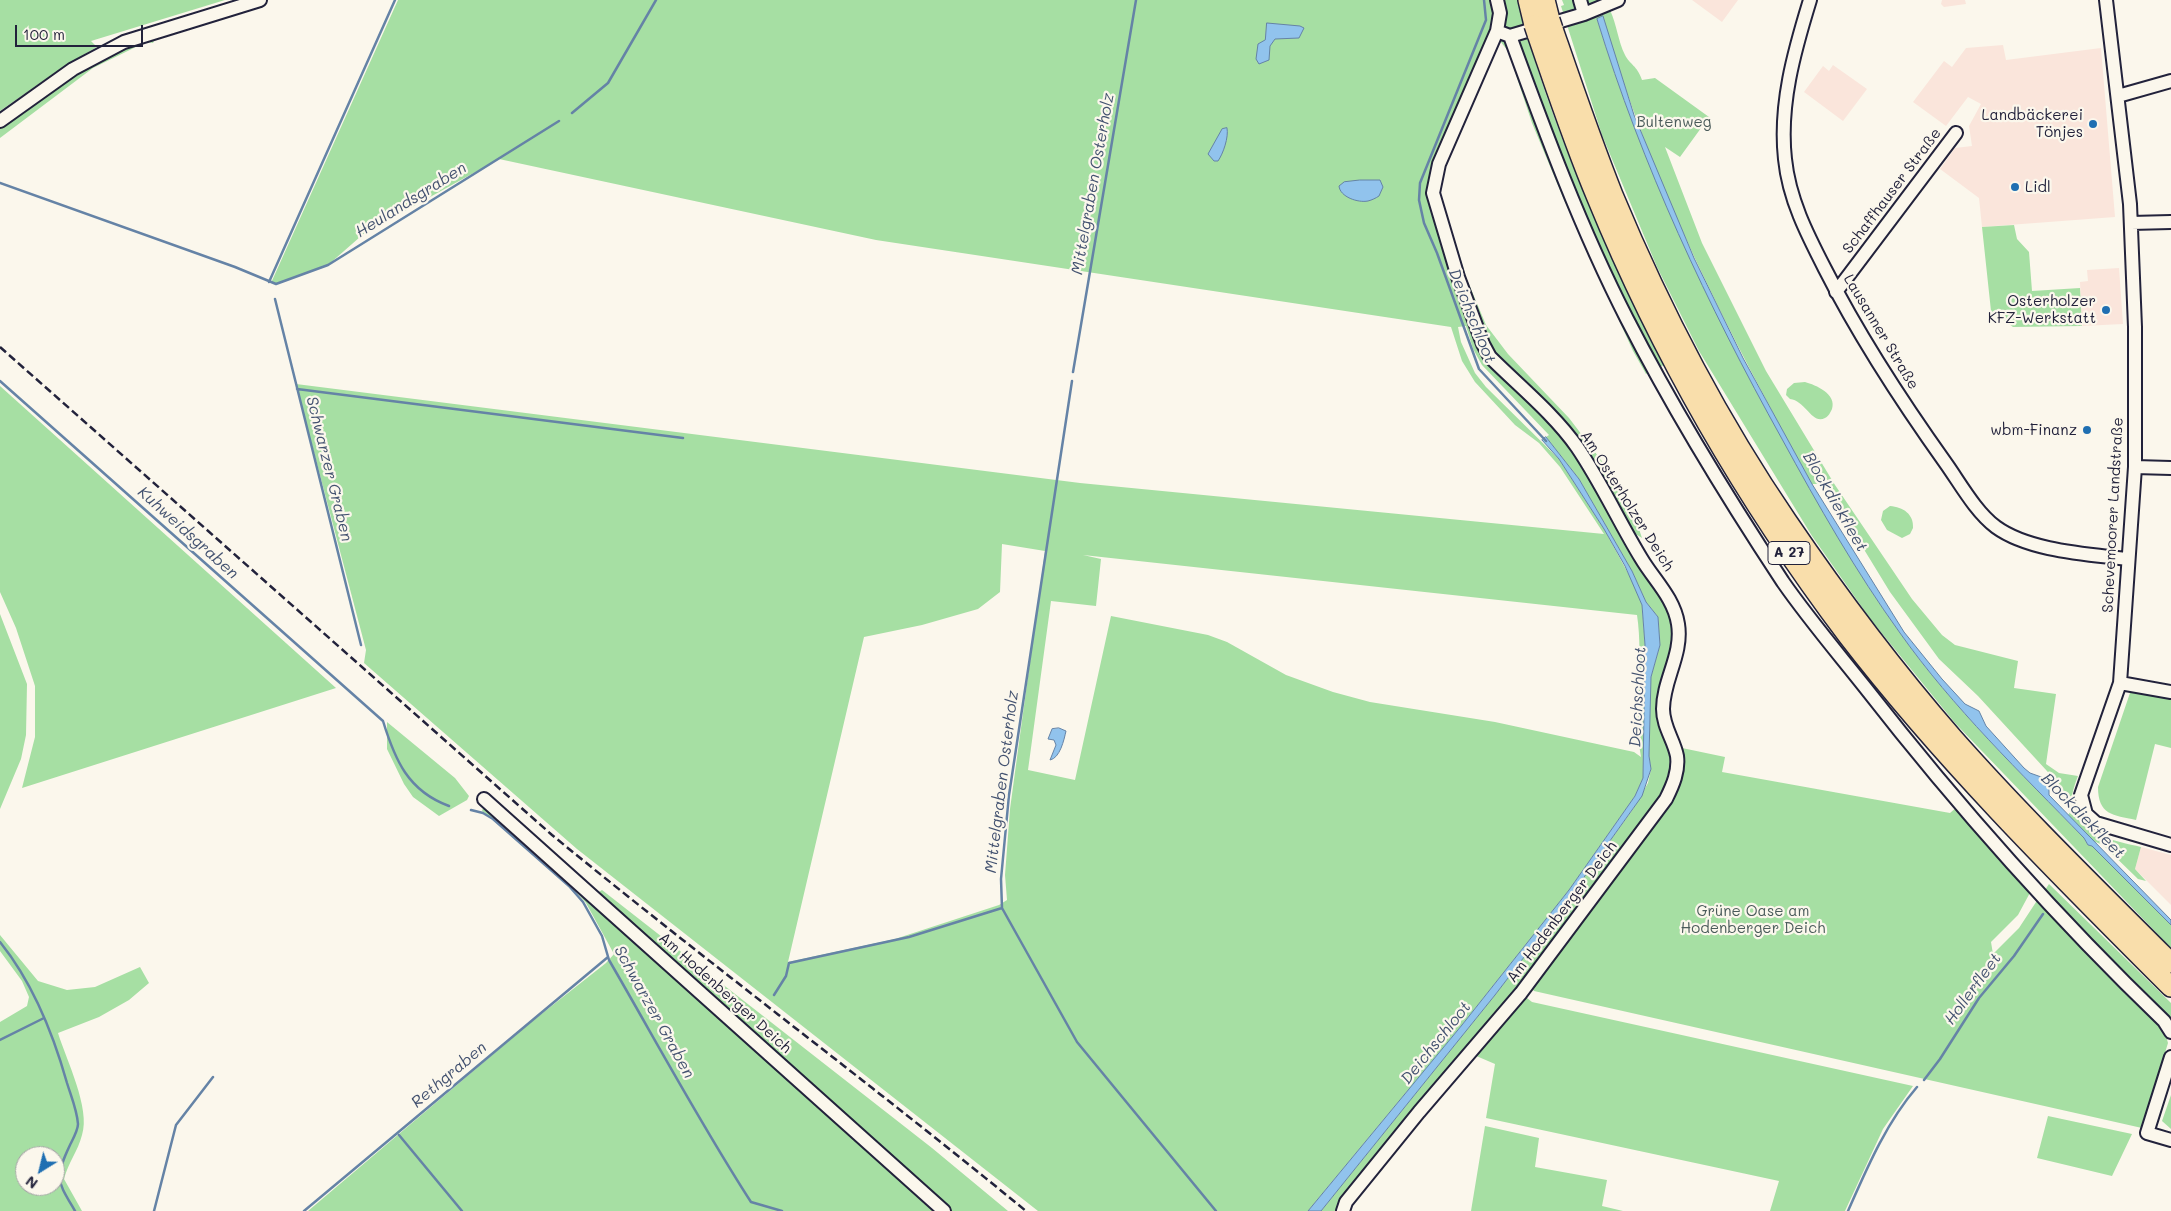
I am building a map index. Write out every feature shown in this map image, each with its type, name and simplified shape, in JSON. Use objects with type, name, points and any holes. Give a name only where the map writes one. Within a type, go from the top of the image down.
[{"type":"highway","name":"A 27","points":[[1528,0],[1544,27],[1614,196],[1668,314],[1698,372],[1786,520],[1862,626],[1954,738],[2016,806],[2171,963]]},
{"type":"highway","name":"A 27","points":[[1545,0],[1544,27],[1597,199],[1652,319],[1726,455],[1806,579],[1887,685],[1946,753],[2084,900],[2171,987]]},
{"type":"street","points":[[0,121],[73,69],[124,42],[260,0]]},
{"type":"street","points":[[1497,0],[1500,13],[1497,31],[1510,36],[1584,14],[1618,0]]},
{"type":"street","points":[[1580,0],[1584,14]]},
{"type":"street","name":"Lausanner Straße","points":[[1810,0],[1790,76],[1784,109],[1785,161],[1791,193],[1802,224],[1836,292],[1867,346],[1915,421],[1975,504],[1995,526],[2015,537],[2045,546],[2127,559]]},
{"type":"street","name":"Schevemoorer Landstraße","points":[[2106,0],[2131,223],[2135,327],[2135,467],[2127,559],[2120,683],[2081,789],[2082,805],[2086,814],[2101,826],[2171,845]]},
{"type":"street","name":"Am Osterholzer Deich","points":[[1497,31],[1439,164],[1433,193],[1458,277],[1483,344],[1490,356],[1561,427],[1576,446],[1642,560],[1664,591]]},
{"type":"street","points":[[1510,36],[1564,183],[1627,318],[1716,476],[1785,584],[1906,739],[1959,802],[2038,890],[2164,1021],[2171,1032]]},
{"type":"street","points":[[2118,96],[2171,81]]},
{"type":"street","name":"Schaffhauser Straße","points":[[1836,292],[1956,133]]},
{"type":"street","points":[[2131,223],[2171,222]]},
{"type":"street","points":[[2135,467],[2171,468]]},
{"type":"street","name":"Am Hodenberger Deich","points":[[1343,1211],[1346,1202],[1398,1137],[1521,993],[1666,799],[1676,776],[1676,755],[1667,734],[1663,711],[1664,695],[1678,644],[1676,618],[1672,605],[1664,591]]},
{"type":"street","points":[[2120,683],[2171,692]]},
{"type":"street","name":"Am Hodenberger Deich","points":[[484,799],[944,1211]]},
{"type":"street","points":[[2171,1057],[2147,1133],[2171,1140]]},
{"type":"shaded area","points":[[1692,0],[1738,0],[1722,22]]},
{"type":"shaded area","points":[[1942,0],[1965,0],[1966,4],[1944,7],[1941,4]]},
{"type":"shaded area","points":[[2003,45],[2006,60],[2101,48],[2115,217],[1982,227],[1979,198],[1940,169],[1955,148],[1972,146],[1969,126],[1981,104],[1968,97],[1946,126],[1913,102],[1944,61],[1952,67],[1966,48]]},
{"type":"shaded area","points":[[1833,65],[1867,89],[1843,121],[1804,92],[1823,66],[1829,71]]},
{"type":"shaded area","points":[[2119,268],[2123,324],[2082,326],[2080,282],[2088,281],[2087,270]]},
{"type":"shaded area","points":[[2141,847],[2171,855],[2171,905],[2135,869]]},
{"type":"green space","points":[[0,0],[225,0],[91,41],[97,47],[66,65],[0,111]]},
{"type":"green space","points":[[398,0],[1517,0],[1546,94],[1581,186],[1621,276],[1664,365],[1646,374],[1633,351],[1564,200],[1532,123],[1508,51],[1492,31],[1440,152],[1429,193],[1446,250],[1458,250],[1466,277],[1486,325],[1508,354],[1569,418],[1614,477],[1642,538],[1634,533],[1587,450],[1564,422],[1495,357],[1479,326],[1472,326],[1489,363],[1564,437],[1600,492],[1630,547],[1666,600],[1673,616],[1676,633],[1660,699],[1660,716],[1673,758],[1673,769],[1664,796],[1523,985],[1344,1198],[1338,1211],[1321,1211],[1495,995],[1567,901],[1633,809],[1648,783],[1651,769],[1649,756],[1651,677],[1660,645],[1658,617],[1646,602],[1632,571],[1579,479],[1546,437],[1549,435],[1482,365],[1473,349],[1466,326],[1458,327],[1461,342],[1475,373],[1486,387],[1559,459],[1604,529],[1635,586],[1642,605],[1645,645],[1643,778],[1635,796],[1569,890],[1462,1025],[1308,1211],[1038,1211],[577,849],[364,663],[366,650],[296,384],[1080,483],[1604,534],[1560,467],[1539,443],[1515,425],[1475,382],[1462,361],[1451,327],[876,240],[499,159],[401,213],[384,216],[328,265],[276,284],[271,283]],"holes":[[[1002,544],[1045,551],[1010,809],[1005,875],[1007,900],[999,905],[895,939],[788,962],[864,637],[922,625],[978,609],[1000,592]],[[1083,555],[1637,615],[1639,633],[1638,722],[1641,757],[1634,752],[1495,722],[1370,702],[1333,692],[1286,675],[1227,642],[1208,635],[1111,616],[1075,780],[1028,770],[1051,601],[1096,606],[1101,559]]]},
{"type":"green space","name":"Bultenweg","points":[[1562,0],[1599,0],[1603,13],[1610,10],[1625,55],[1638,71],[1642,80],[1655,78],[1709,117],[1680,157],[1665,147],[1702,243],[1766,371],[1835,485],[1912,599],[1942,635],[1955,645],[2018,661],[2014,688],[2056,694],[2046,764],[2059,773],[2078,776],[2072,803],[2075,814],[2081,823],[2109,839],[2141,847],[2135,869],[2146,881],[2138,879],[2103,845],[2093,841],[2068,815],[2071,811],[2068,798],[2058,783],[1978,696],[1939,659],[1890,592],[1824,484],[1812,484],[1751,371],[1694,256],[1644,138],[1622,78],[1603,17],[1597,19],[1633,125],[1699,277],[1775,426],[1850,557],[1900,633],[1942,688],[2084,838],[2088,845],[2092,846],[2171,925],[2171,948],[1955,723],[1871,620],[1812,536],[1699,351],[1657,267],[1602,135],[1561,6],[1564,5]]},
{"type":"green space","points":[[154,35],[153,43],[146,42],[93,68],[0,138],[0,128],[67,80],[94,63]]},
{"type":"green space","points":[[2014,225],[2017,239],[2029,252],[2032,291],[2080,288],[2082,326],[2013,327],[1991,311],[1982,227]]},
{"type":"green space","points":[[1805,382],[1815,385],[1829,395],[1833,404],[1832,409],[1825,418],[1820,419],[1812,416],[1800,404],[1786,395],[1787,389],[1794,383]]},
{"type":"green space","points":[[0,386],[336,688],[22,788],[35,737],[35,686],[16,628],[0,592]]},
{"type":"green space","points":[[1890,506],[1899,508],[1910,515],[1913,528],[1910,534],[1902,538],[1887,530],[1881,520],[1883,511]]},
{"type":"green space","points":[[0,614],[27,684],[26,735],[21,759],[0,809]]},
{"type":"green space","points":[[2131,690],[2171,697],[2171,748],[2155,744],[2136,820],[2120,817],[2108,812],[2101,803],[2098,787]]},
{"type":"green space","points":[[387,722],[455,778],[469,796],[467,800],[439,816],[413,797],[404,784],[387,749]]},
{"type":"green space","name":"Grüne Oase am Hodenberger Deich","points":[[1682,748],[1725,757],[1722,772],[1950,813],[1957,807],[2032,889],[2018,915],[1991,942],[1993,954],[2019,928],[2038,899],[2165,1033],[2168,1043],[2142,1128],[1534,991],[1531,987],[1671,799]]},
{"type":"green space","points":[[483,808],[497,816],[938,1211],[308,1211],[530,1023],[606,963],[614,954],[586,903],[570,885],[501,824],[482,811]]},
{"type":"green space","points":[[2049,884],[2171,1003],[2171,1021],[2045,890]]},
{"type":"green space","points":[[602,890],[932,1148],[1008,1211],[952,1211],[597,893]]},
{"type":"green space","points":[[0,935],[38,981],[67,990],[95,987],[140,967],[149,983],[129,1000],[99,1017],[58,1033],[80,1098],[84,1124],[78,1146],[65,1176],[65,1146],[15,1146],[15,1196],[65,1196],[65,1181],[82,1211],[0,1211],[0,1022],[27,1006],[29,997],[22,981],[0,951]]},
{"type":"green space","points":[[1522,998],[1527,998],[1532,1002],[1913,1086],[1883,1129],[1845,1211],[1770,1211],[1779,1181],[1486,1118],[1495,1064],[1474,1055]]},
{"type":"green space","points":[[2171,1095],[2171,1129],[2162,1121]]},
{"type":"green space","points":[[2048,1116],[2132,1134],[2112,1176],[2037,1158]]},
{"type":"green space","points":[[1485,1126],[1539,1138],[1535,1167],[1607,1180],[1602,1206],[1623,1211],[1471,1211]]},
{"type":"water","points":[[1603,16],[1634,115],[1694,258],[1743,358],[1812,484],[1904,632],[1965,704],[1979,711],[1986,726],[2024,768],[2030,773],[2044,778],[2049,786],[2049,795],[2171,920],[2171,925],[2092,846],[2088,845],[2084,838],[1942,688],[1884,610],[1838,538],[1754,388],[1678,234],[1634,128],[1615,74],[1597,19]]},
{"type":"water","points":[[1267,23],[1304,28],[1299,38],[1275,39],[1270,46],[1269,60],[1259,64],[1256,59],[1258,44],[1265,40]]},
{"type":"water","points":[[1227,128],[1224,150],[1218,161],[1214,161],[1208,154],[1222,129]]},
{"type":"water","points":[[1380,180],[1383,187],[1379,196],[1368,201],[1359,201],[1346,196],[1340,190],[1339,186],[1344,182]]},
{"type":"water","points":[[1546,437],[1579,479],[1632,571],[1646,602],[1658,617],[1660,645],[1651,677],[1649,756],[1651,769],[1642,796],[1567,901],[1495,995],[1321,1211],[1308,1211],[1462,1025],[1569,890],[1635,796],[1643,778],[1645,645],[1642,605],[1625,566],[1604,529],[1559,459],[1542,440]]},
{"type":"water","points":[[1059,728],[1066,731],[1064,739],[1059,752],[1050,760],[1056,745],[1054,740],[1048,739],[1052,729]]},
{"type":"waterway","name":"Schwarzer Graben","points":[[269,282],[395,0]]},
{"type":"waterway","name":"Heulandsgraben","points":[[572,113],[608,83],[656,0]]},
{"type":"waterway","name":"Mittelgraben Osterholz","points":[[1073,372],[1136,0]]},
{"type":"waterway","name":"Deichschloot","points":[[1484,0],[1486,20],[1420,183],[1419,200],[1424,223],[1437,253],[1479,369],[1546,441]]},
{"type":"waterway","name":"Heulandsgraben","points":[[0,183],[235,267],[276,284],[328,265],[559,121]]},
{"type":"waterway","name":"Schwarzer Graben","points":[[275,299],[361,645]]},
{"type":"waterway","name":"Kuhweidsgraben","points":[[0,381],[383,721],[398,761],[413,783],[435,800],[449,806]]},
{"type":"waterway","name":"Mittelgraben Osterholz","points":[[1072,381],[1009,795],[1001,879],[1002,908],[1077,1042],[1216,1211]]},
{"type":"waterway","points":[[297,389],[683,438]]},
{"type":"waterway","name":"Schwarzer Graben","points":[[471,810],[483,813],[493,819],[569,886],[583,902],[602,936],[609,960],[696,1112],[751,1202],[782,1211]]},
{"type":"waterway","points":[[774,995],[786,976],[789,963],[909,937],[1002,908]]},
{"type":"waterway","name":"Hollerfleet","points":[[1924,1080],[1940,1059],[1979,998],[2014,956],[2043,914]]},
{"type":"waterway","points":[[0,942],[22,974],[41,1009],[75,1108],[78,1126],[60,1173],[61,1185],[75,1211]]},
{"type":"waterway","name":"Rethgraben","points":[[304,1211],[608,957]]},
{"type":"waterway","points":[[0,1040],[44,1018]]},
{"type":"waterway","points":[[154,1211],[176,1125],[213,1077]]},
{"type":"waterway","name":"Hollerfleet","points":[[1848,1211],[1870,1162],[1887,1131],[1917,1087]]},
{"type":"waterway","points":[[399,1135],[462,1211]]},
{"type":"railway","points":[[0,347],[552,835],[1026,1211]]},
{"type":"place","name":"Landbäckerei Tönjes","points":[[2093,124]]},
{"type":"place","name":"Lidl","points":[[2015,187]]},
{"type":"place","name":"Osterholzer KFZ-Werkstatt","points":[[2106,310]]},
{"type":"place","name":"wbm-Finanz","points":[[2087,430]]},
{"type":"water label","name":"Blockdiekfleet","points":[[1835,502]]},
{"type":"water label","name":"Blockdiekfleet","points":[[2083,816]]}]
